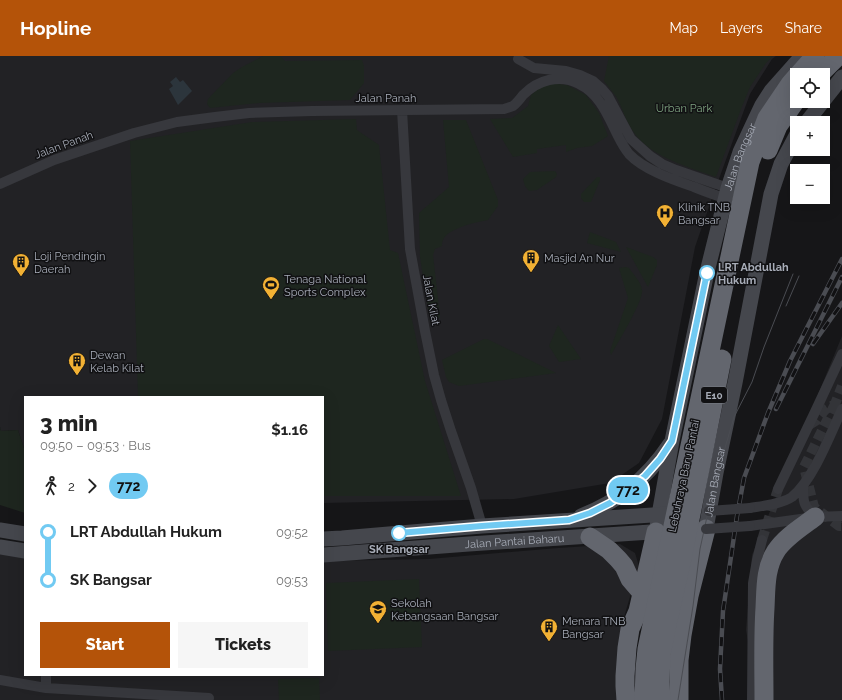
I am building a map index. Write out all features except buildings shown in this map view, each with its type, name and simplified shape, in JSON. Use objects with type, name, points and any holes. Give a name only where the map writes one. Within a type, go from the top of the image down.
[{"type":"highway","name":"Lebuhraya Baru Pantai","points":[[805,68],[815,56]]},
{"type":"highway","points":[[826,68],[838,56]]},
{"type":"highway","name":"Lebuhraya Baru Pantai","points":[[644,700],[647,649],[750,162],[767,118],[790,84]]},
{"type":"highway","name":"Lebuhraya Baru Pantai","points":[[661,700],[661,655],[682,559],[760,168],[778,126],[791,108]]},
{"type":"highway","points":[[764,700],[758,627],[770,564],[776,551],[786,540],[815,517]]},
{"type":"highway","points":[[679,700],[679,660],[682,635],[689,596],[707,520]]},
{"type":"highway","points":[[626,700],[625,676],[630,629],[638,611],[657,523]]},
{"type":"highway","points":[[590,537],[609,550],[618,559],[624,566],[630,579],[642,593]]},
{"type":"highway","points":[[642,593],[653,570],[662,566],[672,565],[681,569],[687,574],[689,596]]},
{"type":"main road","name":"Jalan Bangsar","points":[[657,523],[672,441],[726,193],[740,152],[762,105],[771,91],[802,56]]},
{"type":"main road","points":[[811,116],[842,77]]},
{"type":"main road","name":"Jalan Bangsar","points":[[707,520],[736,383],[771,194],[781,164],[790,147]]},
{"type":"main road","points":[[569,520],[610,503],[628,490],[645,476],[660,459],[672,441]]},
{"type":"main road","points":[[668,466],[673,483],[678,489],[688,492],[695,492],[705,488],[716,473]]},
{"type":"main road","name":"Jalan Pantai Baharu","points":[[324,539],[569,520],[657,523],[707,520]]},
{"type":"main road","points":[[0,523],[21,533]]},
{"type":"main road","name":"Jalan Pantai Baharu","points":[[324,555],[462,544],[590,537],[657,523]]},
{"type":"main road","points":[[0,530],[21,533]]},
{"type":"main road","points":[[0,547],[24,551]]},
{"type":"street","name":"Jalan Panah","points":[[518,59],[534,68],[574,73],[593,81],[602,89],[621,142],[629,153],[640,162],[670,178],[726,193]]},
{"type":"street","name":"Jalan Panah","points":[[0,184],[54,160],[134,133],[177,122],[215,117],[249,113],[312,111],[504,109],[519,101],[531,88],[548,80],[557,79],[576,82],[584,86],[608,106]]},
{"type":"street","name":"Jalan Kilat","points":[[402,110],[410,249],[414,274],[434,375],[482,526]]},
{"type":"street","points":[[778,488],[842,354]]},
{"type":"street","points":[[707,520],[750,508],[780,502],[791,497],[803,485],[814,468],[842,409]]},
{"type":"street","points":[[803,485],[803,500],[806,508],[815,517]]},
{"type":"street","points":[[707,520],[750,526],[815,517],[842,516]]},
{"type":"street","points":[[752,700],[758,627],[753,583],[756,560],[762,540]]},
{"type":"street","points":[[46,676],[46,688]]},
{"type":"street","points":[[0,680],[46,688],[209,698]]},
{"type":"shaded area","points":[[0,56],[776,56],[772,59],[750,94],[695,247],[662,419],[639,463],[610,483],[514,499],[324,503],[324,396],[24,396],[24,448],[18,430],[1,431]]},
{"type":"shaded area","points":[[176,77],[180,82],[183,80],[192,91],[178,105],[169,89],[173,86],[170,82]]},
{"type":"shaded area","points":[[842,336],[842,700],[758,700],[746,630],[752,555]]},
{"type":"shaded area","points":[[620,544],[635,553],[639,566],[622,624],[622,700],[0,700],[0,554],[24,558],[24,676],[324,676],[324,561],[429,559]]},
{"type":"green space","points":[[263,56],[280,56],[285,61],[362,60],[364,66],[364,83],[350,100],[259,103],[210,108],[207,104],[208,99],[233,73]]},
{"type":"green space","name":"Urban Park","points":[[609,56],[773,56],[766,63],[750,87],[716,177],[661,156],[635,134],[627,121],[617,98],[604,81]]},
{"type":"green space","points":[[552,83],[567,85],[586,95],[599,113],[608,136],[592,146],[577,148],[566,152],[566,145],[537,149],[537,153],[513,157],[490,119],[512,118],[528,106],[531,95],[542,86]]},
{"type":"green space","name":"Tenaga National Sports Complex","points":[[356,119],[357,130],[379,145],[390,250],[398,253],[425,381],[461,496],[324,496],[324,396],[138,396],[130,141],[252,122]]},
{"type":"green space","points":[[443,120],[466,120],[498,200],[498,206],[488,220],[463,226],[451,232],[446,236],[442,246],[435,249],[433,255],[440,316],[439,318],[433,319],[429,315],[420,257],[419,213],[449,187]]},
{"type":"green space","points":[[555,171],[557,174],[556,177],[537,190],[529,191],[525,186],[523,179],[530,172]]},
{"type":"green space","points":[[597,177],[600,177],[600,180],[591,202],[584,202],[581,198],[581,194]]},
{"type":"green space","points":[[590,232],[616,242],[621,252],[587,243]]},
{"type":"green space","points":[[626,247],[653,257],[657,260],[657,265],[648,287]]},
{"type":"green space","points":[[619,268],[629,268],[639,281],[642,290],[635,312],[611,355],[610,351],[628,298]]},
{"type":"green space","points":[[558,325],[581,359],[559,362],[549,346]]},
{"type":"green space","points":[[484,339],[487,339],[556,373],[459,386],[449,382],[446,377],[442,360]]},
{"type":"green space","points":[[0,427],[1,431],[18,430],[24,448],[24,513],[0,505]]},
{"type":"green space","points":[[419,579],[422,647],[328,651],[326,583]]},
{"type":"green space","points":[[319,678],[320,700],[279,700],[278,679]]},
{"type":"tunnel","points":[[809,425],[817,420],[825,410],[835,404],[842,386]]},
{"type":"tunnel","points":[[835,404],[804,467],[814,507],[839,526],[842,526]]},
{"type":"tunnel","points":[[762,540],[778,489]]},
{"type":"tram line","points":[[678,700],[693,606],[700,549],[713,489],[734,417],[752,382],[764,347],[793,274]]},
{"type":"tram line","points":[[786,306],[799,276]]},
{"type":"railway","points":[[722,700],[720,669],[723,611],[744,478],[768,413],[790,361],[842,259]]},
{"type":"railway","points":[[776,409],[842,277]]},
{"type":"railway","points":[[813,344],[842,303]]},
{"type":"bus line","name":"772","points":[[399,533],[569,520],[590,513],[610,503],[645,476],[660,459],[672,441],[707,273]]},
{"type":"place","name":"Klinik TNB Bangsar","points":[[665,228]]},
{"type":"place","name":"Masjid An Nur","points":[[531,273]]},
{"type":"place","name":"LRT Abdullah Hukum","points":[[707,273]]},
{"type":"place","name":"Loji Pendingin Daerah","points":[[21,277]]},
{"type":"place","name":"Tenaga National Sports Complex","points":[[271,300]]},
{"type":"place","name":"Dewan Kelab Kilat","points":[[77,376]]},
{"type":"place","name":"SK Bangsar","points":[[399,533]]},
{"type":"place","name":"Sekolah Kebangsaan Bangsar","points":[[378,624]]},
{"type":"place","name":"Menara TNB Bangsar","points":[[549,642]]}]
